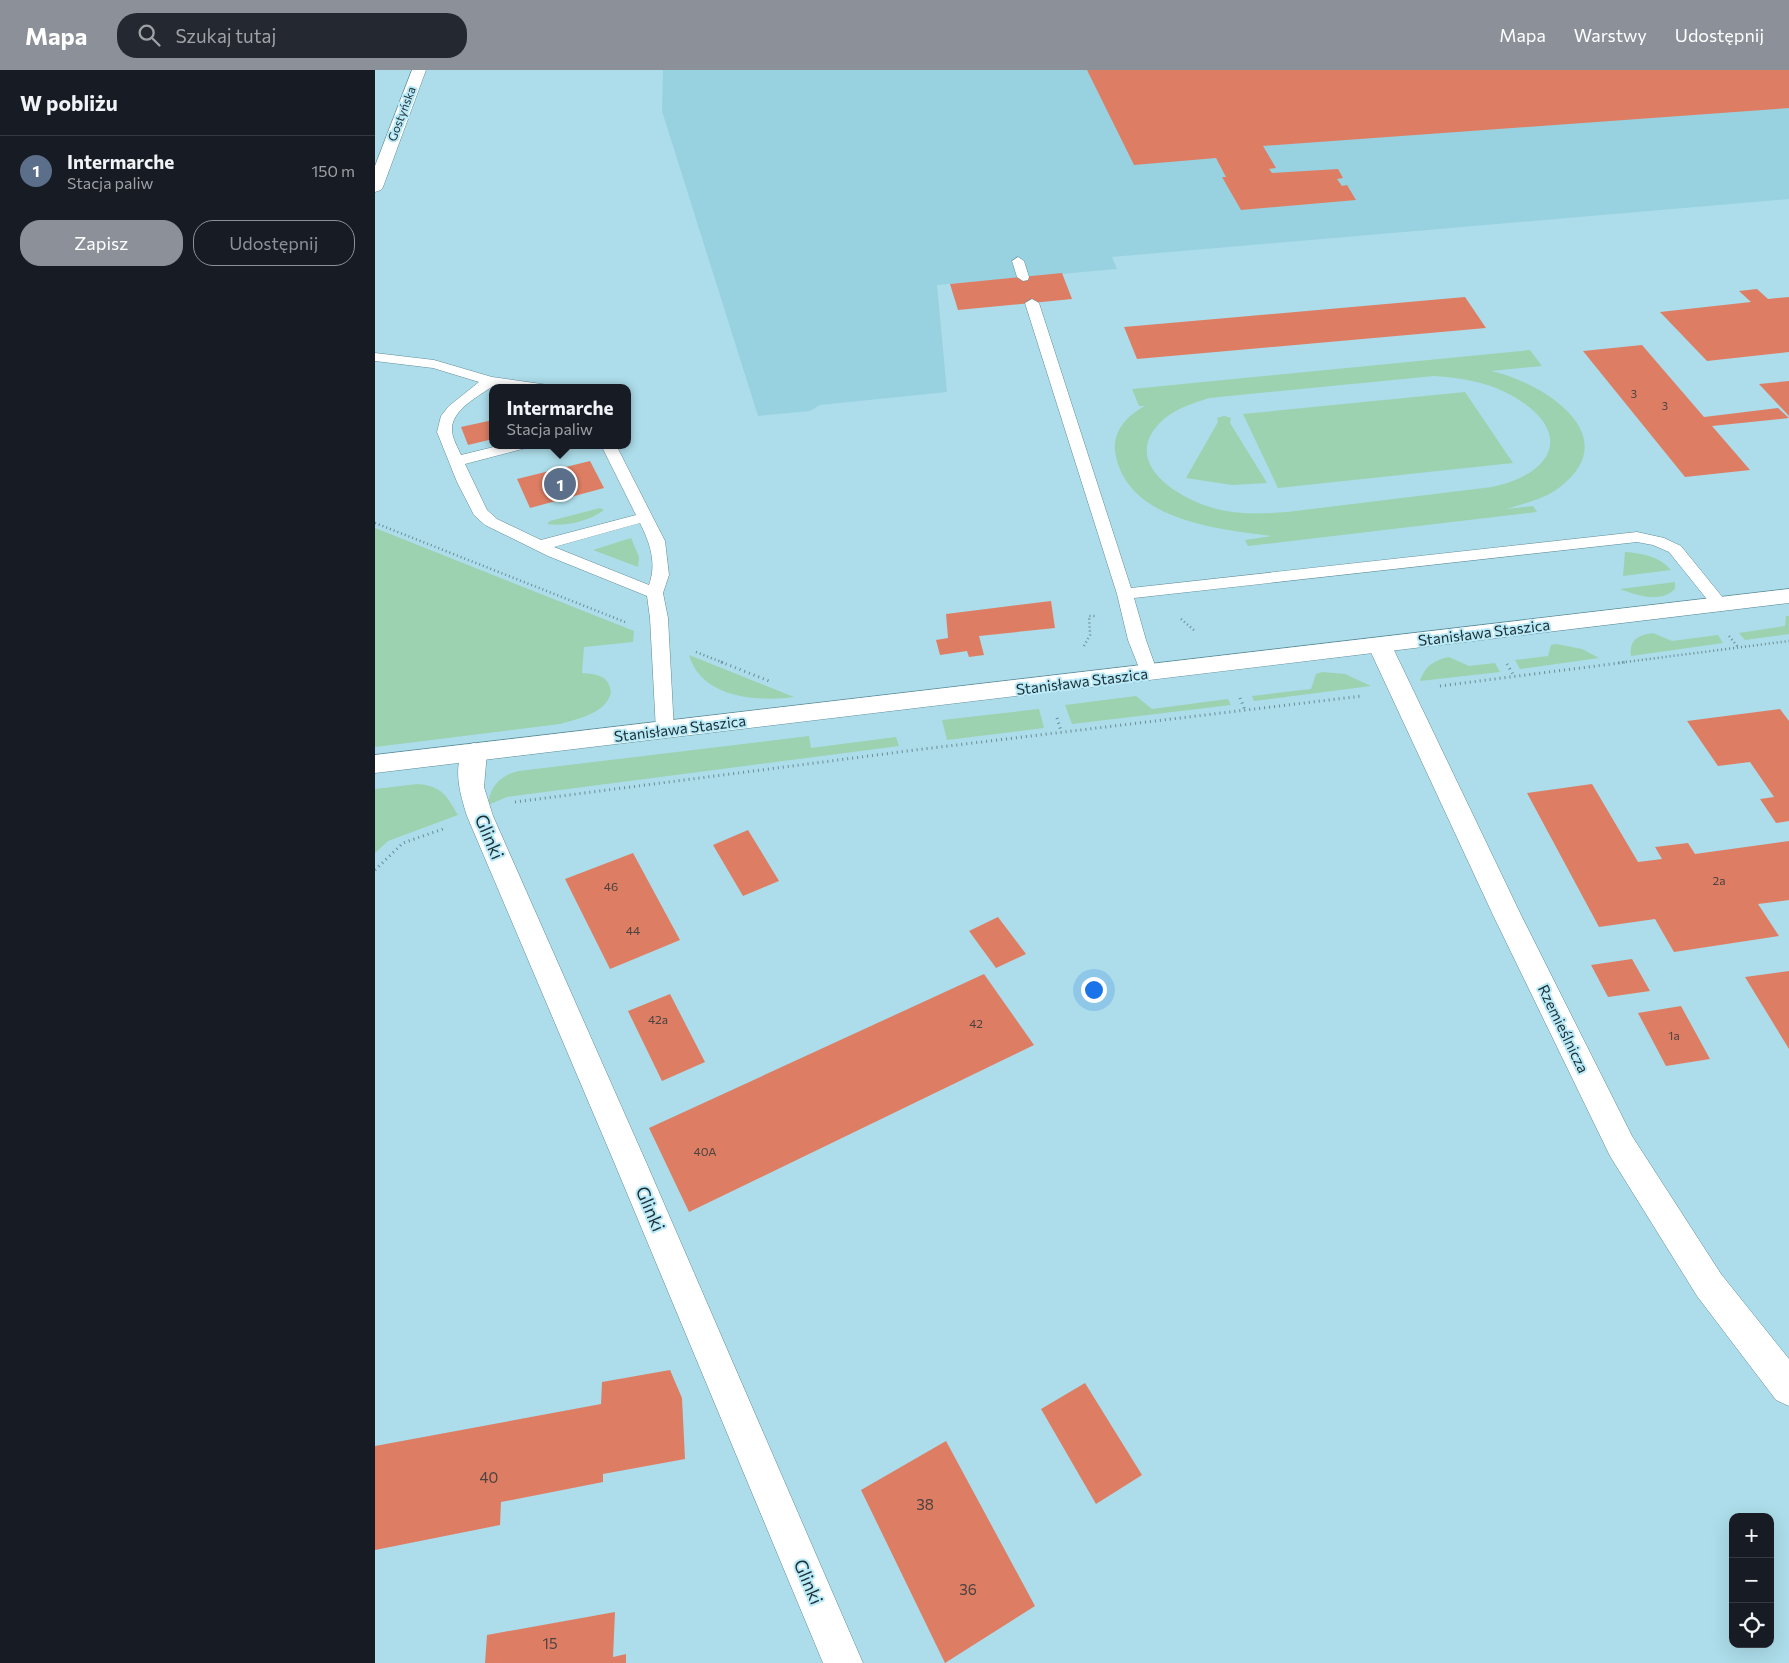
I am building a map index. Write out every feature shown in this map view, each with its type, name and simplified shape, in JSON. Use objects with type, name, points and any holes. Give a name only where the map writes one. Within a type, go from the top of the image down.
[{"type":"main road","name":"Gostyńska","points":[[375,187],[419,70]]},
{"type":"main road","name":"Stanisława Staszica","points":[[375,764],[1149,674],[1789,596]]},
{"type":"main road","name":"Rzemieślnicza","points":[[1379,646],[1507,915],[1621,1146],[1709,1285],[1789,1388]]},
{"type":"main road","name":"Glinki","points":[[474,752],[471,787],[480,816],[634,1171],[843,1663]]},
{"type":"lane","points":[[1018,261],[1023,277]]},
{"type":"lane","points":[[1032,303],[1149,674]]},
{"type":"lane","points":[[375,357],[434,364],[492,384]]},
{"type":"lane","points":[[489,386],[462,403],[446,418],[443,425],[444,432],[481,512],[491,522],[539,546],[655,593]]},
{"type":"lane","points":[[457,461],[505,449]]},
{"type":"lane","points":[[609,449],[645,517],[660,552],[661,575],[655,593],[659,618],[665,731]]},
{"type":"lane","points":[[539,546],[645,517]]},
{"type":"lane","points":[[1125,594],[1637,537],[1658,541],[1675,549],[1720,604]]},
{"type":"path","points":[[375,523],[624,622],[633,622]]},
{"type":"path","points":[[1082,649],[1090,635],[1089,616],[1097,616]]},
{"type":"path","points":[[1727,634],[1738,648]]},
{"type":"path","points":[[375,870],[403,843],[480,816],[510,803],[915,750],[1402,691],[1789,641]]},
{"type":"path","points":[[691,650],[774,683]]},
{"type":"path","points":[[1505,662],[1514,676]]},
{"type":"path","points":[[1240,698],[1245,710]]},
{"type":"shaded area","points":[[663,70],[1789,70],[1789,199],[1112,257],[1117,269],[937,285],[947,392],[820,405],[810,411],[758,416],[662,111]]},
{"type":"green space","points":[[1530,350],[1542,366],[1491,371],[1533,386],[1553,399],[1570,414],[1581,430],[1585,448],[1578,468],[1560,487],[1541,498],[1507,509],[1533,506],[1537,512],[1248,546],[1245,540],[1272,536],[1226,530],[1177,517],[1155,507],[1136,493],[1122,474],[1115,451],[1117,436],[1123,424],[1133,413],[1145,406],[1139,406],[1132,389]],"holes":[[[1434,376],[1471,381],[1498,389],[1528,406],[1542,420],[1549,434],[1550,447],[1544,460],[1532,471],[1515,480],[1492,487],[1287,512],[1258,513],[1238,513],[1219,510],[1180,494],[1156,473],[1149,461],[1147,448],[1151,434],[1164,419],[1180,409],[1209,398]]]},
{"type":"green space","points":[[1465,392],[1513,463],[1278,488],[1243,414]]},
{"type":"green space","points":[[1224,416],[1231,418],[1230,423],[1267,483],[1232,485],[1186,478],[1218,422],[1217,418]]},
{"type":"green space","points":[[600,508],[604,510],[584,520],[561,525],[547,524],[550,521]]},
{"type":"green space","points":[[375,528],[634,631],[633,642],[584,647],[582,673],[601,676],[610,686],[611,692],[604,705],[591,714],[560,724],[375,747]]},
{"type":"green space","points":[[631,538],[639,557],[638,567],[593,550]]},
{"type":"green space","points":[[1625,552],[1650,556],[1662,562],[1671,570],[1623,576]]},
{"type":"green space","points":[[1675,582],[1675,589],[1669,594],[1655,597],[1641,596],[1620,589]]},
{"type":"green space","points":[[1786,616],[1789,616],[1789,634],[1745,640],[1739,633],[1785,626]]},
{"type":"green space","points":[[1653,633],[1672,641],[1718,635],[1723,643],[1631,656],[1633,642],[1643,635]]},
{"type":"green space","points":[[1556,644],[1582,649],[1599,658],[1520,669],[1515,660],[1548,656],[1551,645]]},
{"type":"green space","points":[[689,655],[794,697],[764,699],[732,694],[718,689],[705,680],[695,669]]},
{"type":"green space","points":[[1449,657],[1469,666],[1495,663],[1500,672],[1420,681],[1431,664]]},
{"type":"green space","points":[[1322,672],[1345,674],[1371,686],[1254,701],[1252,696],[1311,689],[1316,674]]},
{"type":"green space","points":[[1136,696],[1152,709],[1228,699],[1231,705],[1072,724],[1065,705]]},
{"type":"green space","points":[[1039,709],[1044,728],[947,740],[942,720]]},
{"type":"green space","points":[[809,736],[811,748],[896,737],[899,746],[507,797],[488,805],[491,792],[497,782],[507,775],[519,771]]},
{"type":"green space","points":[[418,784],[433,787],[443,793],[458,815],[388,841],[375,853],[375,789]]},
{"type":"building","points":[[1087,70],[1789,70],[1789,108],[1263,146],[1276,168],[1269,169],[1272,173],[1338,169],[1343,178],[1337,179],[1342,186],[1347,185],[1356,200],[1241,210],[1222,177],[1226,177],[1216,158],[1134,165]]},
{"type":"building","points":[[1062,273],[1072,299],[958,310],[950,284]]},
{"type":"building","points":[[1757,289],[1768,299],[1789,297],[1789,352],[1707,361],[1660,312],[1751,302],[1739,291]]},
{"type":"building","points":[[1465,297],[1486,328],[1137,359],[1124,327]]},
{"type":"building","points":[[1642,345],[1704,417],[1778,408],[1789,418],[1712,426],[1750,470],[1685,477],[1583,351]]},
{"type":"building","points":[[1789,381],[1789,416],[1759,384]]},
{"type":"building","points":[[489,421],[489,440],[468,445],[461,427]]},
{"type":"building","points":[[590,461],[604,488],[530,508],[517,479]]},
{"type":"building","points":[[1051,601],[1055,628],[979,636],[984,655],[969,657],[967,651],[940,655],[936,640],[948,638],[946,614]]},
{"type":"building","points":[[1780,709],[1789,721],[1789,821],[1776,823],[1760,799],[1774,797],[1750,762],[1718,766],[1687,721]]},
{"type":"building","points":[[1592,784],[1638,862],[1662,859],[1655,847],[1688,843],[1695,854],[1789,841],[1789,900],[1758,904],[1779,936],[1674,952],[1655,919],[1599,927],[1527,793]]},
{"type":"building","points":[[748,830],[779,881],[743,896],[713,845]]},
{"type":"building","points":[[633,853],[680,940],[610,969],[565,879]]},
{"type":"building","points":[[998,917],[1026,954],[996,968],[969,931]]},
{"type":"building","points":[[1632,959],[1650,991],[1608,997],[1591,965]]},
{"type":"building","points":[[1789,971],[1789,1049],[1745,977]]},
{"type":"building","points":[[984,974],[1034,1045],[689,1212],[649,1128]]},
{"type":"building","points":[[670,994],[705,1062],[662,1081],[628,1011]]},
{"type":"building","points":[[1681,1006],[1710,1059],[1666,1066],[1638,1013]]},
{"type":"building","points":[[670,1370],[682,1398],[685,1459],[603,1474],[603,1482],[501,1502],[500,1525],[375,1550],[375,1446],[601,1404],[602,1382]]},
{"type":"building","points":[[1085,1383],[1142,1475],[1096,1504],[1041,1409]]},
{"type":"building","points":[[946,1441],[1035,1606],[945,1663],[861,1490]]},
{"type":"building","points":[[615,1612],[613,1657],[626,1654],[626,1663],[485,1663],[487,1635]]},
{"type":"place","name":"Intermarche","points":[[560,484]]}]
